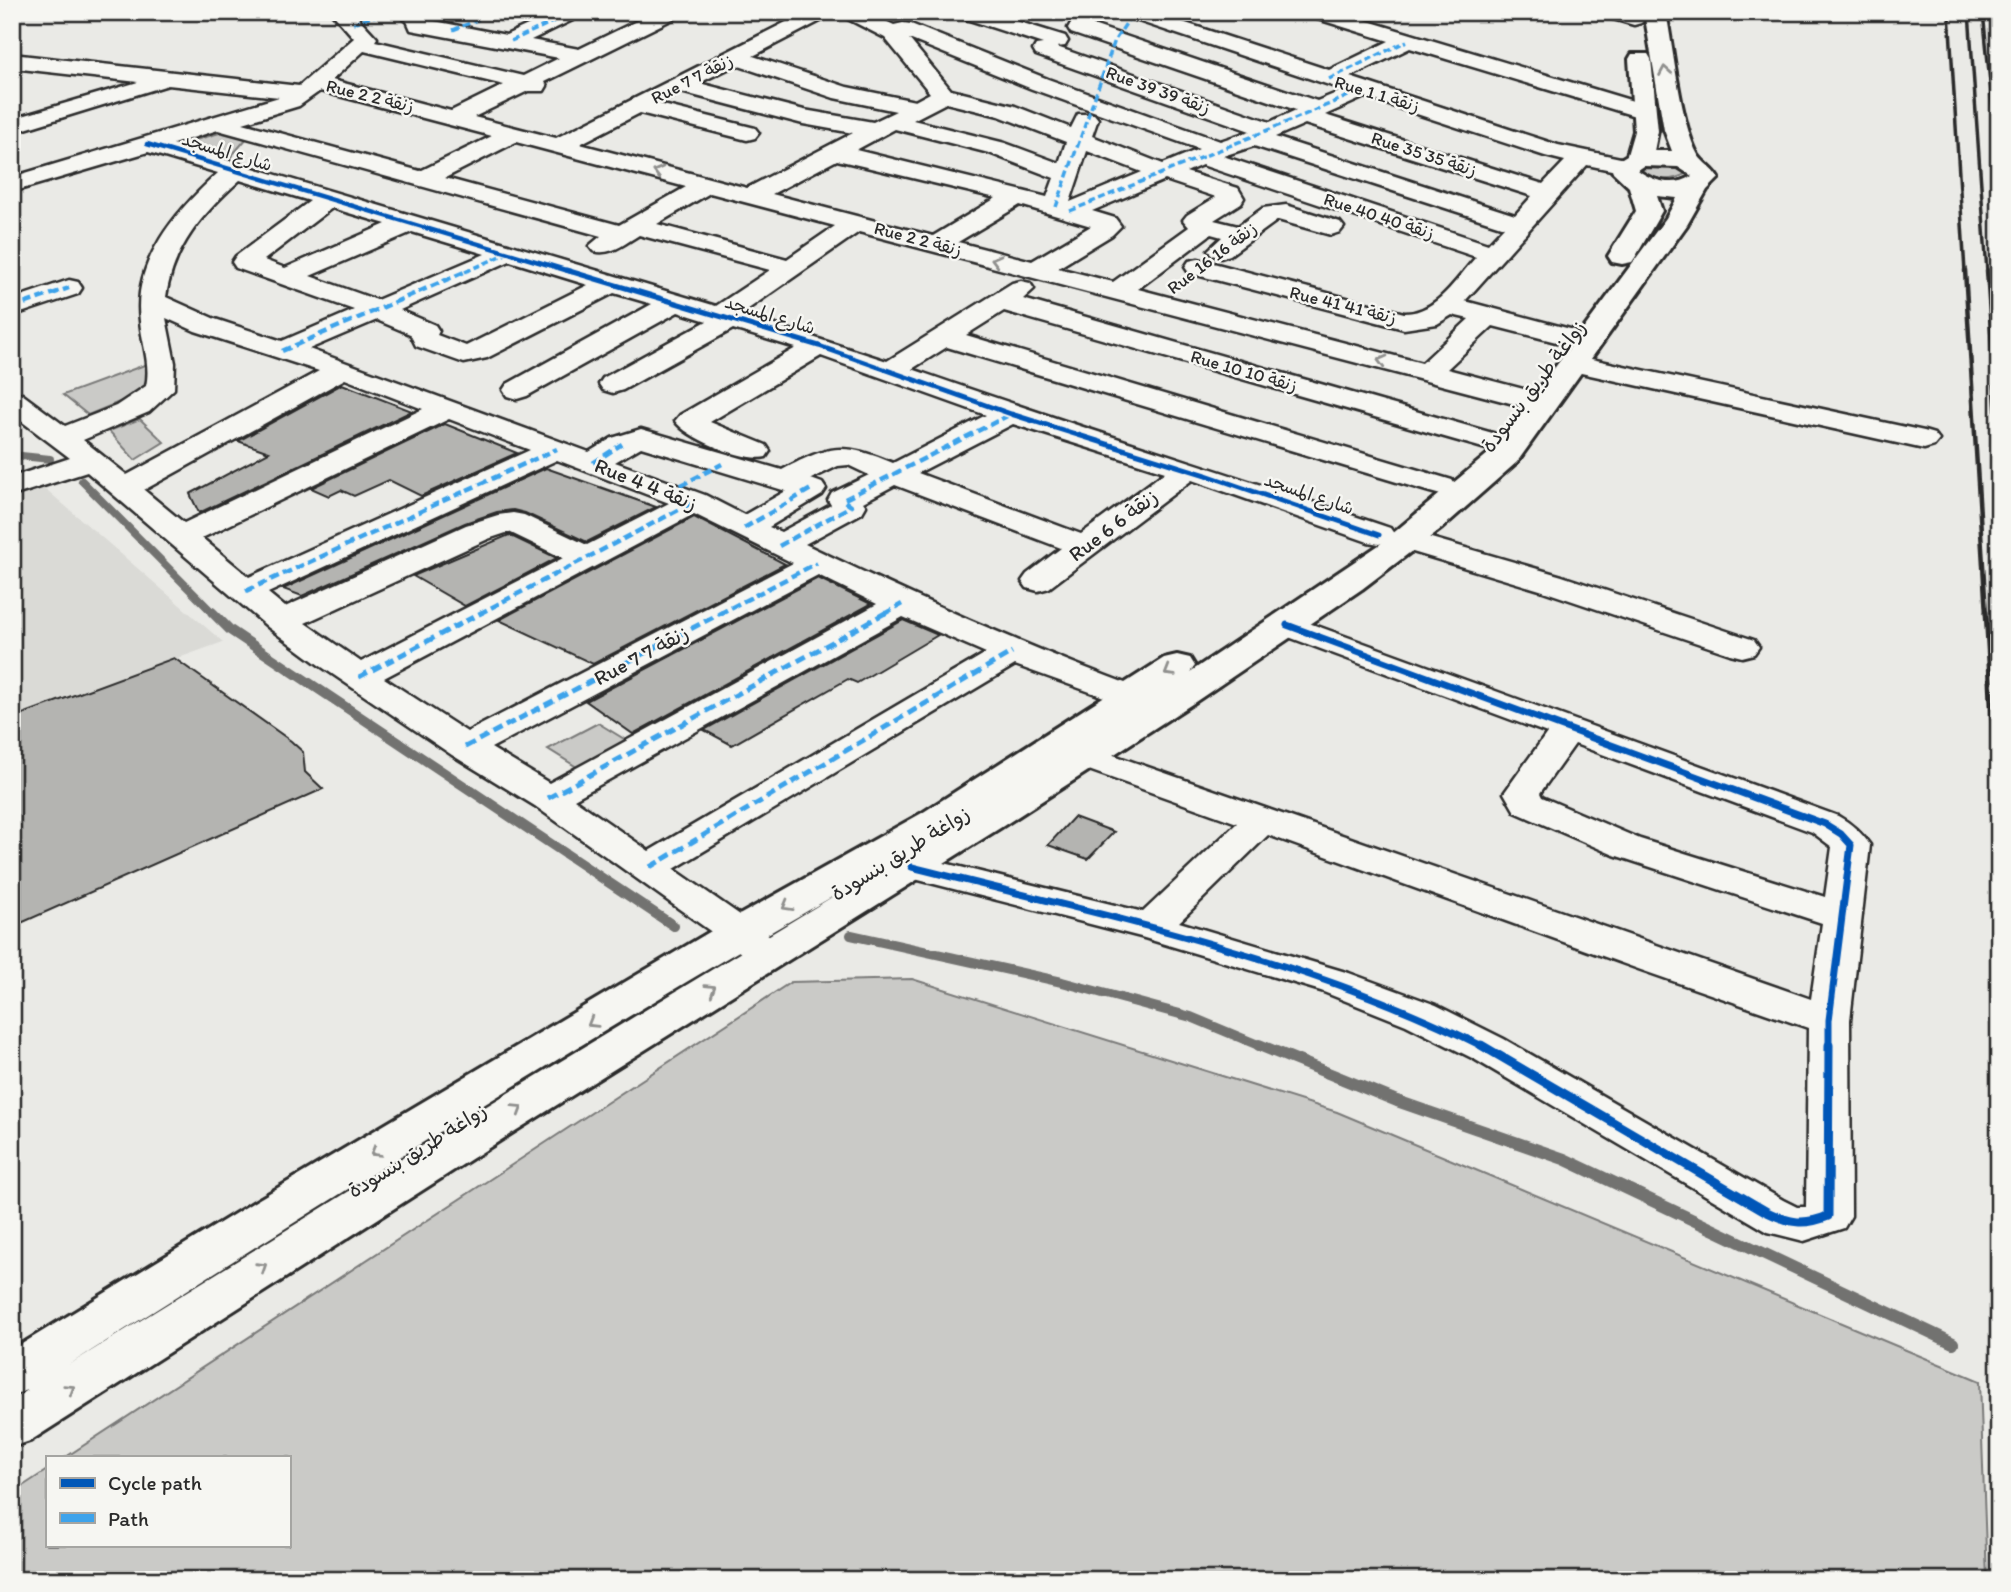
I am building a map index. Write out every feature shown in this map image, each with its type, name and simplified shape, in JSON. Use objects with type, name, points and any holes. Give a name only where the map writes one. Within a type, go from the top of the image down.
[{"type":"main road","points":[[1641,15],[1692,174],[1669,189],[1635,170],[1646,131],[1641,15]]},
{"type":"main road","name":"زواغة طريق بنسودة","points":[[1569,349],[1646,221],[1649,202],[1635,170]]},
{"type":"main road","name":"زواغة طريق بنسودة","points":[[12,1426],[290,1249],[1129,696],[1464,494],[1506,455],[1532,400],[1569,349],[1678,219],[1692,174]]},
{"type":"main road","name":"زواغة طريق بنسودة","points":[[12,1375],[271,1214],[753,943],[912,867],[1287,625],[1393,537],[1486,440],[1532,400]]},
{"type":"street","points":[[12,184],[274,107],[310,88],[354,30],[388,12]]},
{"type":"street","points":[[402,12],[419,19],[416,23],[419,25],[581,56]]},
{"type":"street","points":[[453,30],[496,12]]},
{"type":"street","points":[[512,41],[574,12]]},
{"type":"street","points":[[454,118],[536,86],[581,56],[672,12]]},
{"type":"street","name":"Rue 7 زنقة 7","points":[[560,145],[823,12]]},
{"type":"street","name":"Rue 40 زنقة 40","points":[[849,12],[1010,72],[1211,153],[1492,254]]},
{"type":"street","name":"Rue 39 زنقة 39","points":[[964,12],[1262,134],[1519,224]]},
{"type":"street","points":[[969,100],[1107,12]]},
{"type":"street","points":[[1315,12],[1645,112]]},
{"type":"street","points":[[1610,12],[1641,15]]},
{"type":"street","points":[[1063,209],[1069,175],[1091,104],[1115,40],[1132,13]]},
{"type":"street","name":"Rue 1 زنقة 1","points":[[1132,13],[1553,151],[1635,170]]},
{"type":"street","points":[[937,16],[898,31],[943,95]]},
{"type":"street","name":"Rue 35 زنقة 35","points":[[1079,28],[1310,112],[1546,193]]},
{"type":"street","points":[[354,30],[536,86]]},
{"type":"street","points":[[1329,79],[1407,41]]},
{"type":"street","points":[[734,57],[842,93],[917,108]]},
{"type":"street","name":"Rue 2 زنقة 2","points":[[12,61],[172,78],[310,88],[454,118],[1532,400]]},
{"type":"street","points":[[12,126],[172,78]]},
{"type":"street","points":[[679,85],[803,117],[969,139],[1069,175]]},
{"type":"street","points":[[1063,209],[1262,134],[1364,89]]},
{"type":"street","points":[[750,196],[943,95],[1007,111],[1079,141],[1233,195],[1196,220],[1206,226],[1240,234]]},
{"type":"street","points":[[639,106],[747,133]]},
{"type":"street","points":[[218,123],[421,180],[792,268]]},
{"type":"street","points":[[421,180],[514,134]]},
{"type":"street","name":"شارع المسجد","points":[[147,144],[819,346],[1011,414],[1393,537]]},
{"type":"street","points":[[835,152],[1017,196],[1101,220],[1108,226],[1002,302],[892,370]]},
{"type":"street","points":[[1581,157],[1447,305],[1488,316],[1569,349],[1924,440]]},
{"type":"street","points":[[965,184],[1020,158]]},
{"type":"street","points":[[62,438],[129,410],[150,399],[160,389],[160,353],[151,290],[157,268],[181,225],[197,204],[235,171]]},
{"type":"street","points":[[561,269],[706,185]]},
{"type":"street","points":[[937,244],[1017,196]]},
{"type":"street","points":[[328,199],[245,260],[248,264],[376,309],[425,331],[423,336],[426,340],[464,355],[477,352],[611,284]]},
{"type":"street","name":"Rue 16 زنقة 16","points":[[1154,301],[1240,234],[1272,213],[1291,213],[1350,233]]},
{"type":"street","points":[[286,277],[410,223]]},
{"type":"street","points":[[613,384],[725,318],[856,223]]},
{"type":"street","points":[[1117,292],[1206,226]]},
{"type":"street","points":[[282,351],[508,253]]},
{"type":"street","name":"Rue 41 زنقة 41","points":[[1198,267],[1416,322],[1434,317],[1447,305]]},
{"type":"street","points":[[12,308],[69,288]]},
{"type":"street","points":[[1180,380],[1282,289]]},
{"type":"street","name":"Rue 4 زنقة 4","points":[[152,302],[205,325],[343,369],[681,497],[902,604],[1012,652],[1129,696]]},
{"type":"street","name":"Rue 10 زنقة 10","points":[[1002,302],[1180,380],[1486,440]]},
{"type":"street","points":[[517,390],[675,303]]},
{"type":"street","points":[[1331,348],[1368,312]]},
{"type":"street","points":[[1427,373],[1488,316]]},
{"type":"street","points":[[945,338],[1180,380],[1441,486]]},
{"type":"street","points":[[755,452],[697,427],[690,421],[819,346]]},
{"type":"street","points":[[125,488],[343,369]]},
{"type":"street","points":[[12,400],[125,488],[281,621],[359,677],[650,867],[753,943]]},
{"type":"street","points":[[181,536],[447,409]]},
{"type":"street","points":[[843,500],[1011,414]]},
{"type":"street","points":[[593,463],[622,444],[641,438],[799,485],[843,500],[851,506],[779,546]]},
{"type":"street","points":[[246,591],[557,449]]},
{"type":"street","points":[[744,528],[831,457],[845,455],[948,497],[1085,546]]},
{"type":"street","points":[[12,487],[92,461]]},
{"type":"street","points":[[359,677],[589,558],[681,497],[722,464]]},
{"type":"street","name":"Rue 6 زنقة 6","points":[[1038,581],[1188,469]]},
{"type":"street","points":[[281,621],[506,521],[519,524],[589,558]]},
{"type":"street","points":[[1393,537],[1551,583],[1742,647]]},
{"type":"street","name":"Rue 7 زنقة 7","points":[[466,747],[817,563]]},
{"type":"street","points":[[548,798],[902,604]]},
{"type":"street","points":[[912,867],[1151,927],[1335,982],[1421,1015],[1489,1049],[1755,1206],[1792,1224],[1810,1225],[1828,1216],[1829,1020],[1850,845],[1841,834],[1825,824],[1287,625]]},
{"type":"street","points":[[650,867],[1012,652]]},
{"type":"street","points":[[1567,730],[1522,793],[1528,804],[1627,847],[1842,916]]},
{"type":"street","points":[[1085,756],[1655,961],[1829,1020]]},
{"type":"street","points":[[1151,927],[1263,819]]},
{"type":"shaded area","points":[[223,132],[247,138],[228,160],[178,145]]},
{"type":"shaded area","points":[[1669,162],[1687,172],[1674,178],[1661,179],[1638,169],[1641,164]]},
{"type":"shaded area","points":[[150,363],[151,389],[88,415],[63,395]]},
{"type":"shaded area","points":[[140,419],[164,442],[135,460],[109,431]]},
{"type":"shaded area","points":[[41,485],[223,642],[12,718],[12,495]]},
{"type":"shaded area","points":[[598,723],[629,742],[580,769],[548,749]]},
{"type":"shaded area","points":[[912,979],[1337,1112],[1980,1381],[1987,1580],[12,1580],[12,1493],[46,1471],[46,1546],[290,1546],[290,1456],[68,1456],[791,982]]},
{"type":"building","points":[[342,384],[412,411],[199,513],[190,494],[269,452],[238,441]]},
{"type":"building","points":[[445,424],[517,453],[421,496],[389,480],[354,496],[341,490],[329,496],[311,488]]},
{"type":"building","points":[[546,468],[656,507],[587,542],[525,513],[513,510],[497,512],[465,523],[302,596],[283,589]]},
{"type":"building","points":[[694,517],[785,564],[593,664],[499,620]]},
{"type":"building","points":[[509,535],[557,558],[465,606],[413,576]]},
{"type":"building","points":[[818,578],[871,604],[633,734],[586,701]]},
{"type":"building","points":[[903,620],[938,635],[857,683],[848,679],[732,745],[704,730]]},
{"type":"building","points":[[174,658],[291,741],[303,752],[305,772],[323,789],[12,927],[12,718]]},
{"type":"building","points":[[1074,817],[1114,832],[1088,859],[1048,845]]},
{"type":"waterway","points":[[12,455],[50,459]]},
{"type":"waterway","points":[[82,481],[214,614]]},
{"type":"waterway","points":[[214,614],[230,630],[674,926]]},
{"type":"waterway","points":[[851,935],[1062,982],[1191,1017],[1263,1047]]},
{"type":"waterway","points":[[1259,1045],[1397,1101],[1564,1159],[1953,1343]]},
{"type":"railway","points":[[1949,12],[1965,272]]},
{"type":"railway","points":[[1969,12],[1987,272]]},
{"type":"railway","points":[[1983,12],[1999,173]]},
{"type":"railway","points":[[1965,270],[1986,614]]},
{"type":"railway","points":[[1987,270],[1999,451]]},
{"type":"railway","points":[[1986,612],[1999,834]]},
{"type":"marked path","points":[[353,23],[388,12]]},
{"type":"marked path","points":[[453,30],[496,12]]},
{"type":"marked path","points":[[511,41],[574,12]]},
{"type":"marked path","points":[[1056,207],[1115,40],[1133,13]]},
{"type":"marked path","points":[[1329,79],[1407,41]]},
{"type":"marked path","points":[[1070,211],[1220,149],[1254,138],[1364,89]]},
{"type":"marked path","points":[[282,351],[508,253]]},
{"type":"marked path","points":[[12,308],[69,288]]},
{"type":"marked path","points":[[779,546],[851,506],[843,500],[1011,414]]},
{"type":"marked path","points":[[593,463],[622,444]]},
{"type":"marked path","points":[[246,591],[557,449]]},
{"type":"marked path","points":[[668,492],[722,464]]},
{"type":"marked path","points":[[744,528],[811,489]]},
{"type":"marked path","points":[[359,677],[694,502]]},
{"type":"marked path","points":[[465,747],[817,563]]},
{"type":"marked path","points":[[548,798],[902,604]]},
{"type":"marked path","points":[[650,867],[1012,652]]},
{"type":"cycle path","points":[[147,144],[819,346],[1011,414],[1206,475],[1379,535]]},
{"type":"cycle path","points":[[912,867],[1151,927],[1335,982],[1421,1015],[1489,1049],[1767,1212],[1797,1224],[1811,1223],[1828,1216],[1829,1020],[1851,845],[1841,834],[1825,824],[1287,625]]}]
